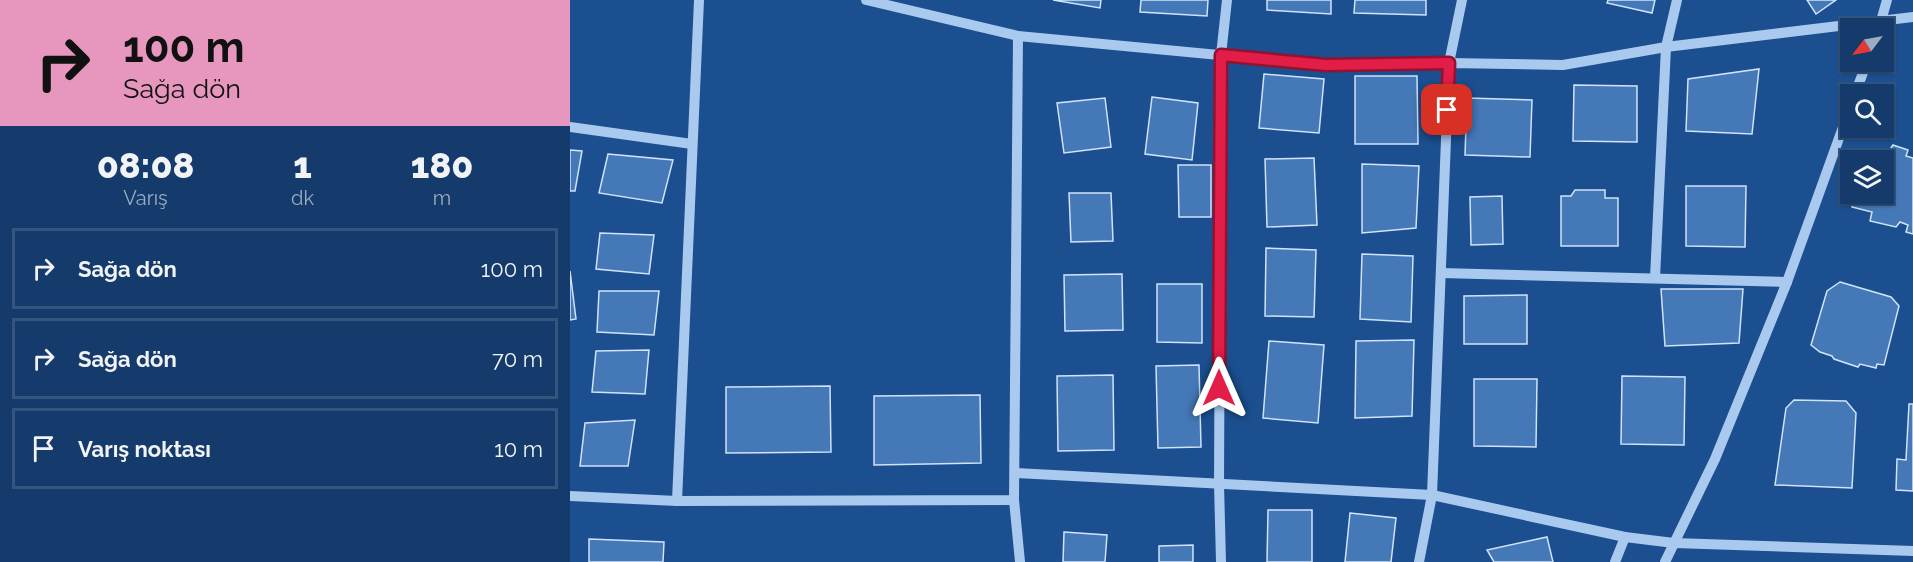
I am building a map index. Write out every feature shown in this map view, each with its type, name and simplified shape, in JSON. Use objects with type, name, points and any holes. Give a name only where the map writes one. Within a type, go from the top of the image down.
[{"type":"street","points":[[677,501],[699,0]]},
{"type":"street","points":[[870,0],[1018,36],[1326,65],[1449,63],[1563,65],[1666,47],[1840,28]]},
{"type":"street","points":[[1221,562],[1218,484],[1221,55],[1227,0]]},
{"type":"street","points":[[1419,562],[1432,495],[1449,63],[1462,0]]},
{"type":"street","points":[[1655,278],[1666,47],[1677,0]]},
{"type":"street","points":[[1882,18],[1887,0]]},
{"type":"street","points":[[1894,21],[1913,17]]},
{"type":"street","points":[[1018,36],[1014,500],[1020,562]]},
{"type":"street","points":[[570,127],[692,144]]},
{"type":"street","points":[[1665,562],[1715,459],[1787,282],[1840,135]]},
{"type":"street","points":[[1441,273],[1787,282]]},
{"type":"street","points":[[1015,472],[1432,495],[1625,537],[1674,543],[1913,551]]},
{"type":"street","points":[[570,496],[677,501],[1014,500]]},
{"type":"street","points":[[1615,562],[1625,537]]},
{"type":"building","points":[[1053,0],[1101,0],[1100,8]]},
{"type":"building","points":[[1141,0],[1208,0],[1207,16],[1140,12]]},
{"type":"building","points":[[1267,0],[1331,0],[1331,14],[1267,10]]},
{"type":"building","points":[[1355,0],[1426,0],[1426,15],[1354,13]]},
{"type":"building","points":[[1608,0],[1655,0],[1652,13],[1607,3]]},
{"type":"building","points":[[1807,0],[1836,0],[1816,14]]},
{"type":"building","points":[[1759,69],[1752,134],[1686,131],[1688,79]]},
{"type":"building","points":[[1264,74],[1324,79],[1319,133],[1259,128]]},
{"type":"building","points":[[1355,76],[1417,76],[1418,144],[1355,144]]},
{"type":"building","points":[[1574,85],[1637,86],[1637,142],[1573,141]]},
{"type":"building","points":[[1152,97],[1198,103],[1192,160],[1145,154]]},
{"type":"building","points":[[1105,98],[1111,147],[1064,153],[1057,103]]},
{"type":"building","points":[[1467,98],[1532,100],[1530,157],[1465,155]]},
{"type":"building","points":[[1893,145],[1908,150],[1906,156],[1913,158],[1913,234],[1906,232],[1908,225],[1900,222],[1896,227],[1870,221],[1872,212],[1852,207],[1853,204],[1894,204],[1894,150],[1890,150]]},
{"type":"building","points":[[570,150],[582,151],[575,191],[570,191]]},
{"type":"building","points":[[608,154],[673,160],[662,203],[599,193]]},
{"type":"building","points":[[1314,158],[1317,225],[1267,227],[1265,159]]},
{"type":"building","points":[[1362,164],[1419,166],[1416,228],[1362,233]]},
{"type":"building","points":[[1178,165],[1211,165],[1211,217],[1179,217]]},
{"type":"building","points":[[1686,186],[1746,186],[1745,247],[1686,246]]},
{"type":"building","points":[[1575,190],[1605,190],[1605,198],[1618,198],[1618,246],[1561,246],[1561,196],[1571,196]]},
{"type":"building","points":[[1069,193],[1111,193],[1113,241],[1071,242]]},
{"type":"building","points":[[1502,196],[1503,244],[1471,245],[1470,197]]},
{"type":"building","points":[[600,233],[654,235],[649,274],[596,269]]},
{"type":"building","points":[[1266,248],[1316,250],[1314,317],[1265,316]]},
{"type":"building","points":[[1362,254],[1413,256],[1411,322],[1360,319]]},
{"type":"building","points":[[570,271],[576,319],[570,320]]},
{"type":"building","points":[[1122,274],[1123,330],[1065,331],[1064,275]]},
{"type":"building","points":[[1840,282],[1891,297],[1899,306],[1884,365],[1877,364],[1876,368],[1860,364],[1858,367],[1834,359],[1811,345],[1827,291]]},
{"type":"building","points":[[1157,284],[1202,284],[1202,343],[1157,342]]},
{"type":"building","points":[[1661,289],[1743,289],[1739,343],[1665,346]]},
{"type":"building","points":[[599,291],[659,291],[654,335],[597,332]]},
{"type":"building","points":[[1527,295],[1527,344],[1464,344],[1464,296]]},
{"type":"building","points":[[1414,340],[1412,416],[1355,418],[1356,341]]},
{"type":"building","points":[[1269,341],[1324,345],[1318,423],[1263,418]]},
{"type":"building","points":[[649,350],[645,394],[592,392],[596,351]]},
{"type":"building","points":[[1199,365],[1201,447],[1158,448],[1156,366]]},
{"type":"building","points":[[1113,375],[1114,450],[1058,451],[1057,376]]},
{"type":"building","points":[[1622,376],[1685,377],[1684,445],[1621,444]]},
{"type":"building","points":[[1474,379],[1537,379],[1536,447],[1474,446]]},
{"type":"building","points":[[830,386],[831,452],[726,453],[726,387]]},
{"type":"building","points":[[980,395],[981,463],[874,465],[874,396]]},
{"type":"building","points":[[1794,400],[1846,401],[1856,413],[1852,488],[1775,485],[1786,408]]},
{"type":"building","points":[[1909,404],[1913,404],[1913,491],[1896,490],[1897,459],[1906,460]]},
{"type":"building","points":[[635,420],[628,466],[580,466],[585,423]]},
{"type":"building","points":[[1268,510],[1312,510],[1312,562],[1267,562]]},
{"type":"building","points":[[1350,513],[1396,518],[1391,562],[1345,562]]},
{"type":"building","points":[[1064,532],[1107,535],[1105,562],[1063,562]]},
{"type":"building","points":[[1547,537],[1553,562],[1494,562],[1487,550]]},
{"type":"building","points":[[589,539],[664,542],[663,562],[589,562]]},
{"type":"building","points":[[1193,545],[1193,562],[1159,562],[1159,546]]},
{"type":"route","points":[[1219,388],[1221,55],[1326,65],[1449,63],[1447,110]]}]
